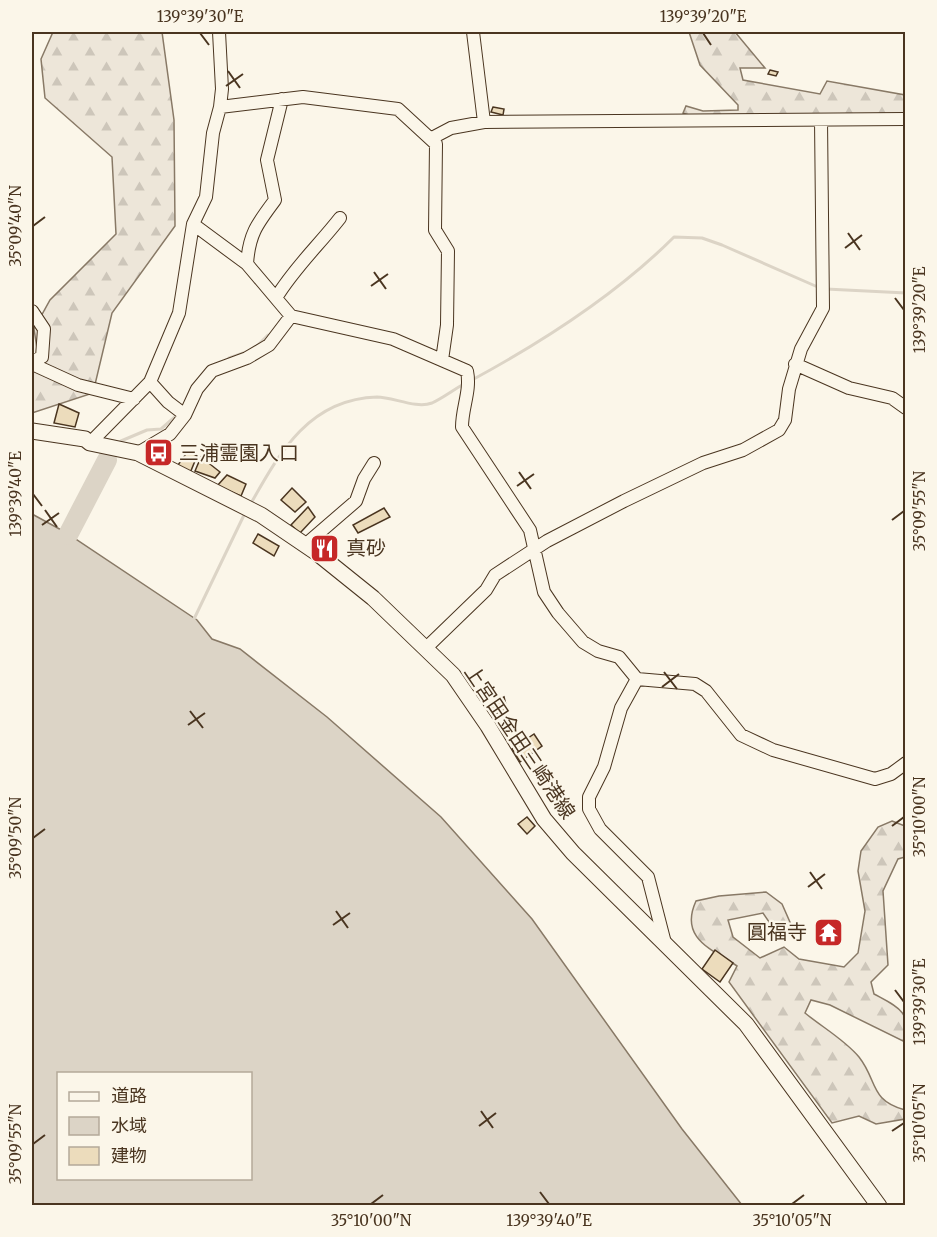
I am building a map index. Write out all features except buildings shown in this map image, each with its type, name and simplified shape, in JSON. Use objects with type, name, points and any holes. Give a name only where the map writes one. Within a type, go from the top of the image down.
[{"type":"main road","name":"上宮田金田三崎港線","points":[[32,431],[85,439],[90,443],[138,453],[248,508],[305,545],[373,598],[453,675],[472,701],[544,819],[573,853],[746,1024],[879,1206]]},
{"type":"street","points":[[90,443],[150,382],[179,313],[193,224],[206,197],[213,133],[220,107],[222,89],[219,32]]},
{"type":"street","points":[[473,32],[484,122]]},
{"type":"street","points":[[220,107],[303,97],[398,110],[432,138],[436,144],[435,230],[448,251],[447,325],[442,360]]},
{"type":"street","points":[[248,264],[248,242],[254,227],[275,200],[267,160],[282,99]]},
{"type":"street","points":[[432,138],[451,128],[484,122],[906,119]]},
{"type":"street","points":[[425,649],[486,590],[495,574],[547,541],[703,463],[736,453],[779,430],[785,420],[795,364],[823,308],[822,120]]},
{"type":"street","points":[[276,298],[292,271],[306,261],[340,218]]},
{"type":"street","points":[[193,224],[248,264],[291,316],[393,339],[467,371],[470,386],[462,412],[462,427],[530,530],[544,592],[558,613],[584,642],[598,651],[619,657],[637,679],[695,684],[705,691],[741,735],[773,750],[875,780],[891,774],[906,763]]},
{"type":"street","points":[[32,311],[44,329],[42,357],[32,362]]},
{"type":"street","points":[[138,453],[170,434],[185,415],[197,389],[212,371],[247,358],[269,345],[291,316]]},
{"type":"street","points":[[32,362],[78,385],[134,399]]},
{"type":"street","points":[[795,364],[849,388],[892,398],[906,408]]},
{"type":"street","points":[[150,382],[168,402],[185,415]]},
{"type":"street","points":[[305,545],[356,501],[364,479],[374,463]]},
{"type":"street","points":[[637,679],[621,708],[604,767],[589,797],[589,809],[600,829],[648,877],[665,943]]},
{"type":"green space","points":[[53,32],[162,32],[174,120],[175,226],[112,313],[93,393],[32,413],[32,356],[38,355],[34,329],[50,300],[116,234],[112,157],[45,98],[41,59]]},
{"type":"green space","points":[[689,32],[735,32],[765,68],[740,68],[743,80],[820,94],[827,81],[905,95],[905,115],[695,118],[683,113],[686,106],[703,111],[738,110],[738,105],[700,65]]},
{"type":"green space","points":[[892,821],[905,826],[905,857],[898,859],[883,891],[888,965],[871,982],[874,994],[901,1011],[906,1023],[903,1041],[830,1005],[811,1000],[805,1013],[840,1039],[859,1057],[880,1095],[893,1106],[905,1110],[905,1119],[876,1124],[859,1116],[832,1123],[729,982],[737,966],[700,941],[692,924],[692,914],[696,901],[719,896],[766,892],[782,904],[793,929],[780,938],[763,913],[728,920],[733,937],[760,958],[784,947],[799,959],[844,967],[858,953],[865,911],[858,871],[861,851],[878,827]]},
{"type":"water","points":[[32,514],[65,532],[197,620],[212,639],[240,649],[327,717],[441,817],[532,919],[682,1129],[742,1205],[32,1205]]},
{"type":"waterway","points":[[472,380],[578,316],[628,278],[674,237],[702,238],[820,288]]},
{"type":"waterway","points":[[826,289],[906,293]]},
{"type":"waterway","points":[[257,346],[268,335]]},
{"type":"waterway","points":[[229,358],[249,351]]},
{"type":"waterway","points":[[250,505],[285,448],[315,418],[333,407],[353,400],[377,397],[419,405],[432,403],[464,384]]},
{"type":"waterway","points":[[121,441],[147,430],[161,429],[177,415]]},
{"type":"waterway","points":[[68,535],[107,460]]},
{"type":"waterway","points":[[194,619],[245,513]]},
{"type":"place","name":"三浦霊園入口","points":[[158,453]]},
{"type":"place","name":"真砂","points":[[325,548]]},
{"type":"place","name":"圓福寺","points":[[828,932]]}]
